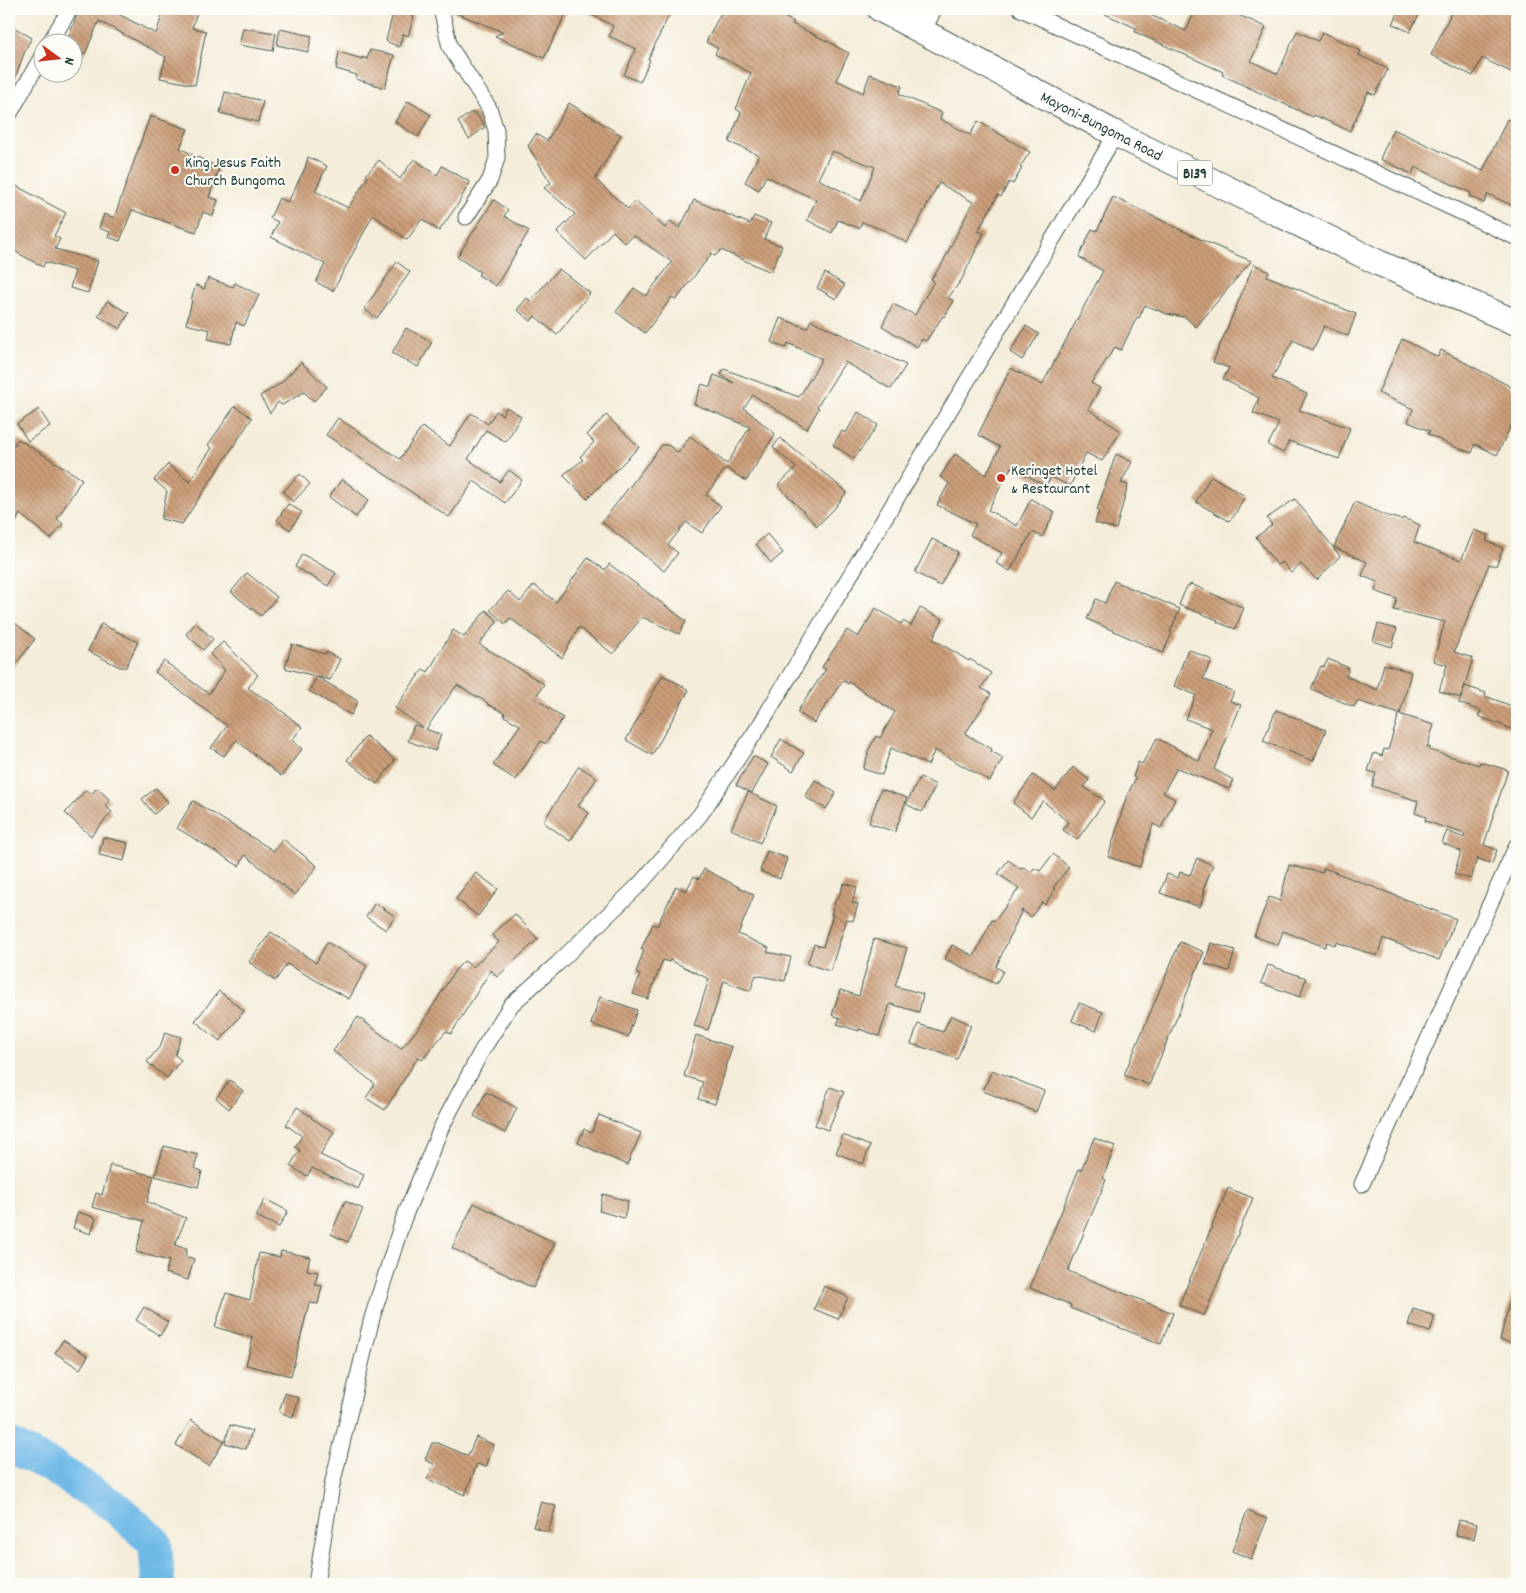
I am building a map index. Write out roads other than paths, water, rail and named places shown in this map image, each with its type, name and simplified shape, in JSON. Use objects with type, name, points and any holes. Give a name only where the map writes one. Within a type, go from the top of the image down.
[{"type":"main road","name":"Mayoni-Bungoma Road","points":[[880,9],[1116,134],[1379,263],[1517,323]]},
{"type":"street","points":[[56,32],[70,9]]},
{"type":"street","points":[[442,9],[450,47],[489,108],[496,130],[497,158],[490,180],[466,218]]},
{"type":"street","points":[[922,31],[932,9]]},
{"type":"street","points":[[1021,9],[1517,238]]},
{"type":"street","points":[[9,115],[32,74]]},
{"type":"street","points":[[316,1584],[332,1485],[375,1309],[403,1220],[440,1128],[481,1052],[511,1005],[557,964],[640,884],[700,815],[760,726],[1116,134]]},
{"type":"street","points":[[1362,1184],[1517,846]]},
{"type":"waterway","points":[[9,1445],[51,1466],[114,1506],[155,1543],[158,1584]]},
{"type":"place","name":"King Jesus Faith Church Bungoma","points":[[175,170]]},
{"type":"place","name":"Keringet Hotel & Restaurant","points":[[1001,478]]}]
